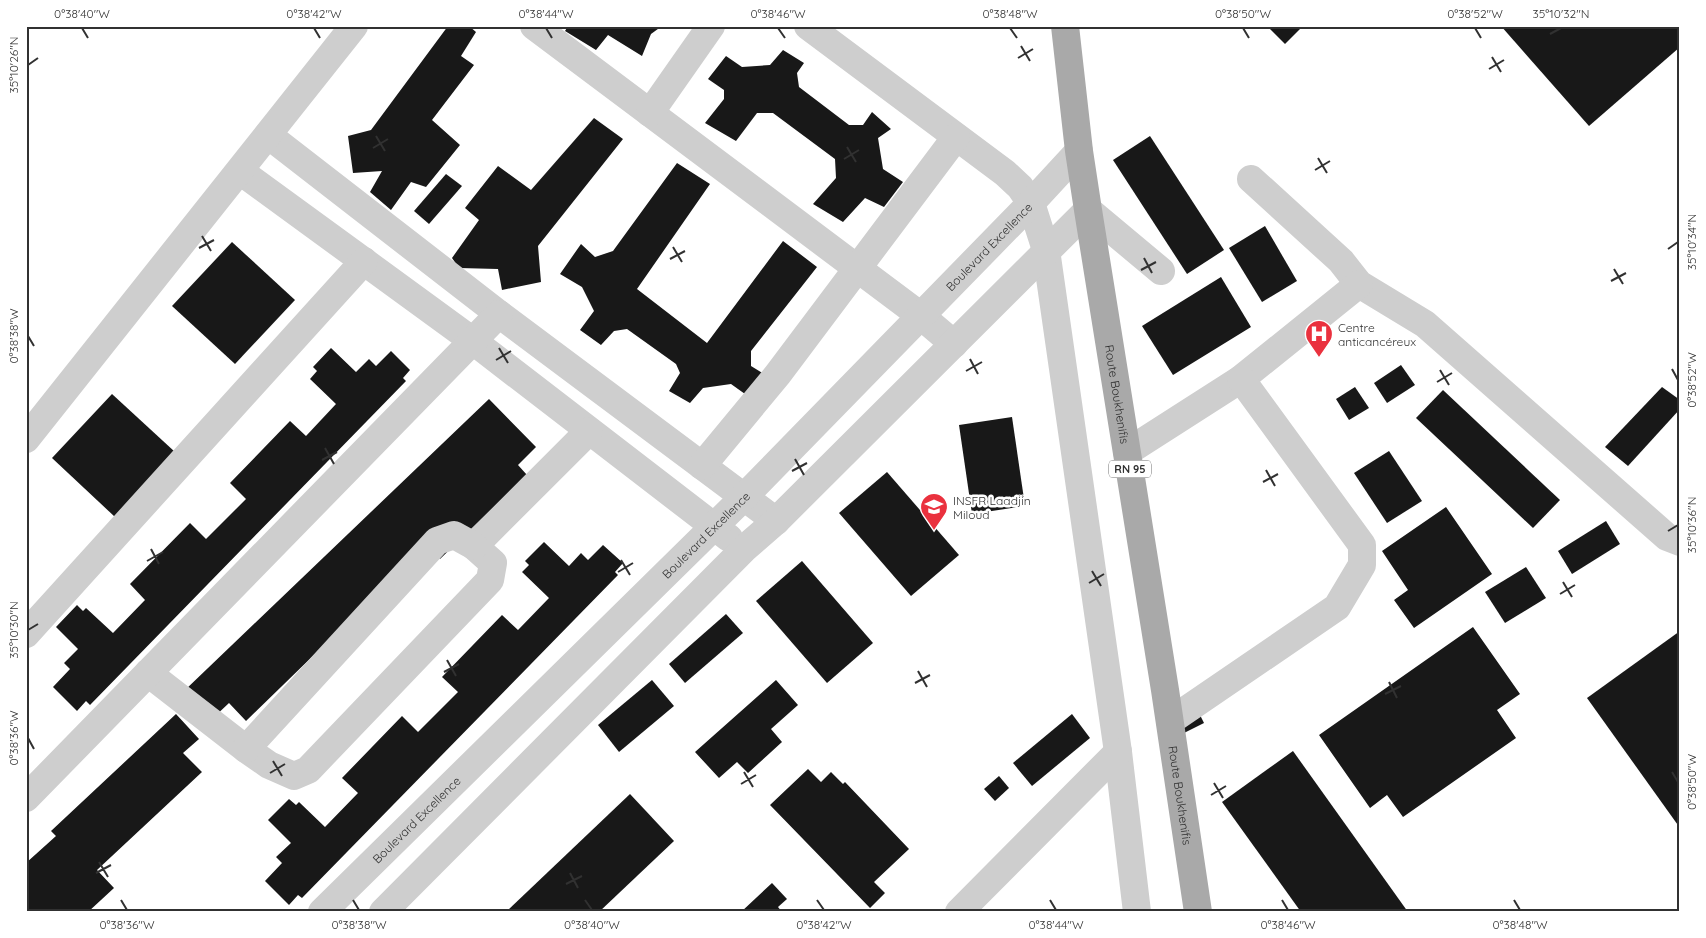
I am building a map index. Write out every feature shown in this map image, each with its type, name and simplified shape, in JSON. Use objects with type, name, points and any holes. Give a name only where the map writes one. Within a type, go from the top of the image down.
[{"type":"main road","name":"Route Boukhenifis","points":[[1065,26],[1079,151],[1170,721],[1198,912]]},
{"type":"street","points":[[26,439],[354,26]]},
{"type":"street","points":[[534,26],[921,316],[954,344]]},
{"type":"street","points":[[650,113],[711,26]]},
{"type":"street","points":[[808,26],[1005,173],[1020,187],[1032,203],[1046,250],[1118,752],[1137,912]]},
{"type":"street","points":[[268,135],[499,314],[776,521]]},
{"type":"street","points":[[702,466],[778,374],[956,137]]},
{"type":"street","name":"Boulevard Excellence","points":[[322,912],[744,497],[1032,203],[1079,151]]},
{"type":"street","points":[[240,171],[473,341],[714,527],[745,548]]},
{"type":"street","points":[[1251,179],[1341,260],[1359,284],[1425,324],[1667,537],[1680,542]]},
{"type":"street","points":[[383,912],[745,548],[776,521],[1088,210],[1161,271]]},
{"type":"street","points":[[26,634],[364,261]]},
{"type":"street","points":[[1127,452],[1241,379],[1359,284]]},
{"type":"street","points":[[26,798],[499,314]]},
{"type":"street","points":[[1170,721],[1337,606],[1362,565],[1362,545],[1241,379]]},
{"type":"street","points":[[474,546],[589,431]]},
{"type":"street","points":[[809,431],[834,463]]},
{"type":"street","points":[[148,673],[246,749],[269,765],[294,776],[308,770],[490,580],[493,563],[474,546],[454,535],[437,541],[246,749]]},
{"type":"street","points":[[959,912],[1118,752]]},
{"type":"building","points":[[448,26],[469,26],[476,32],[461,56],[474,65],[432,120],[460,145],[426,187],[411,182],[391,210],[370,192],[382,171],[353,173],[348,136],[371,130]]},
{"type":"building","points":[[568,26],[662,26],[651,34],[642,56],[608,35],[596,50],[565,31]]},
{"type":"building","points":[[1267,26],[1298,26],[1300,29],[1285,44]]},
{"type":"building","points":[[1501,26],[1680,26],[1680,47],[1589,126]]},
{"type":"building","points":[[783,50],[804,63],[797,73],[799,87],[849,125],[863,125],[872,112],[891,129],[878,138],[883,169],[903,182],[884,207],[865,198],[843,222],[813,204],[836,178],[835,159],[773,113],[757,113],[736,141],[705,123],[724,99],[724,90],[708,79],[726,56],[742,67],[770,65]]},
{"type":"building","points":[[594,118],[623,139],[538,246],[541,282],[502,290],[498,269],[459,268],[452,258],[479,220],[465,208],[498,166],[531,190]]},
{"type":"building","points":[[1150,136],[1224,250],[1187,274],[1113,160]]},
{"type":"building","points":[[677,163],[710,184],[637,289],[707,343],[783,241],[817,267],[751,351],[751,366],[764,374],[745,394],[731,384],[703,388],[690,403],[669,391],[680,373],[676,364],[627,329],[614,331],[601,345],[580,330],[594,311],[582,287],[560,274],[581,244],[595,257],[613,251]]},
{"type":"building","points":[[446,174],[462,186],[429,224],[414,211]]},
{"type":"building","points":[[1265,226],[1297,281],[1262,302],[1229,248]]},
{"type":"building","points":[[232,242],[295,300],[235,364],[172,306]]},
{"type":"building","points":[[1221,277],[1251,327],[1173,375],[1142,326]]},
{"type":"building","points":[[331,348],[356,372],[369,359],[376,366],[391,351],[410,370],[403,378],[406,381],[90,705],[86,701],[77,711],[53,687],[70,669],[64,663],[78,649],[56,627],[77,605],[83,611],[86,608],[113,633],[145,600],[130,584],[190,523],[206,539],[246,499],[230,483],[290,421],[306,436],[336,404],[310,379],[317,371],[313,367]]},
{"type":"building","points":[[1401,365],[1415,385],[1387,403],[1374,383]]},
{"type":"building","points":[[1355,387],[1369,408],[1349,420],[1336,399]]},
{"type":"building","points":[[1662,387],[1680,400],[1680,409],[1628,466],[1605,447]]},
{"type":"building","points":[[1443,390],[1560,500],[1533,528],[1416,418]]},
{"type":"building","points":[[112,394],[175,452],[115,517],[52,458]]},
{"type":"building","points":[[489,399],[536,447],[518,465],[527,475],[440,559],[427,545],[246,721],[229,703],[211,720],[184,691]]},
{"type":"building","points":[[1012,417],[1025,506],[972,514],[959,425]]},
{"type":"building","points":[[1389,451],[1422,501],[1387,523],[1354,473]]},
{"type":"building","points":[[887,472],[959,555],[911,596],[839,513]]},
{"type":"building","points":[[1446,507],[1492,574],[1414,628],[1394,600],[1408,590],[1382,551]]},
{"type":"building","points":[[1606,521],[1620,544],[1572,574],[1558,551]]},
{"type":"building","points":[[544,542],[569,566],[581,553],[588,560],[603,545],[623,563],[615,572],[618,575],[302,898],[298,895],[289,905],[265,881],[282,863],[276,857],[291,843],[268,820],[289,799],[296,805],[299,802],[325,827],[358,793],[342,778],[402,716],[418,732],[458,692],[442,677],[502,615],[518,630],[549,598],[522,572],[529,565],[525,561]]},
{"type":"building","points":[[802,561],[873,643],[827,683],[756,601]]},
{"type":"building","points":[[1526,567],[1546,598],[1505,623],[1485,592]]},
{"type":"building","points":[[726,614],[743,633],[685,683],[669,664]]},
{"type":"building","points":[[1473,627],[1520,694],[1497,710],[1516,738],[1403,817],[1387,795],[1370,808],[1319,735]]},
{"type":"building","points":[[1680,631],[1680,828],[1587,698]]},
{"type":"building","points":[[652,680],[674,706],[619,752],[598,725]]},
{"type":"building","points":[[776,680],[798,705],[771,729],[782,742],[748,773],[737,762],[719,778],[695,752]]},
{"type":"building","points":[[1195,705],[1204,723],[1184,733],[1175,716]]},
{"type":"building","points":[[176,714],[199,739],[183,753],[202,772],[97,870],[114,888],[88,912],[26,912],[26,863],[56,836],[51,831]]},
{"type":"building","points":[[1072,714],[1090,738],[1032,786],[1013,763]]},
{"type":"building","points":[[1293,751],[1408,912],[1301,912],[1222,802]]},
{"type":"building","points":[[808,769],[821,782],[831,772],[843,784],[845,782],[909,849],[874,882],[885,893],[870,908],[770,805]]},
{"type":"building","points":[[999,776],[1009,788],[995,801],[984,789]]},
{"type":"building","points":[[630,794],[674,841],[599,912],[506,912]]},
{"type":"building","points":[[772,883],[787,899],[778,907],[782,912],[741,912]]},
{"type":"place","name":"Centre anticancéreux","points":[[1319,358]]},
{"type":"place","name":"INSFR Laadjin Miloud","points":[[934,531]]}]
